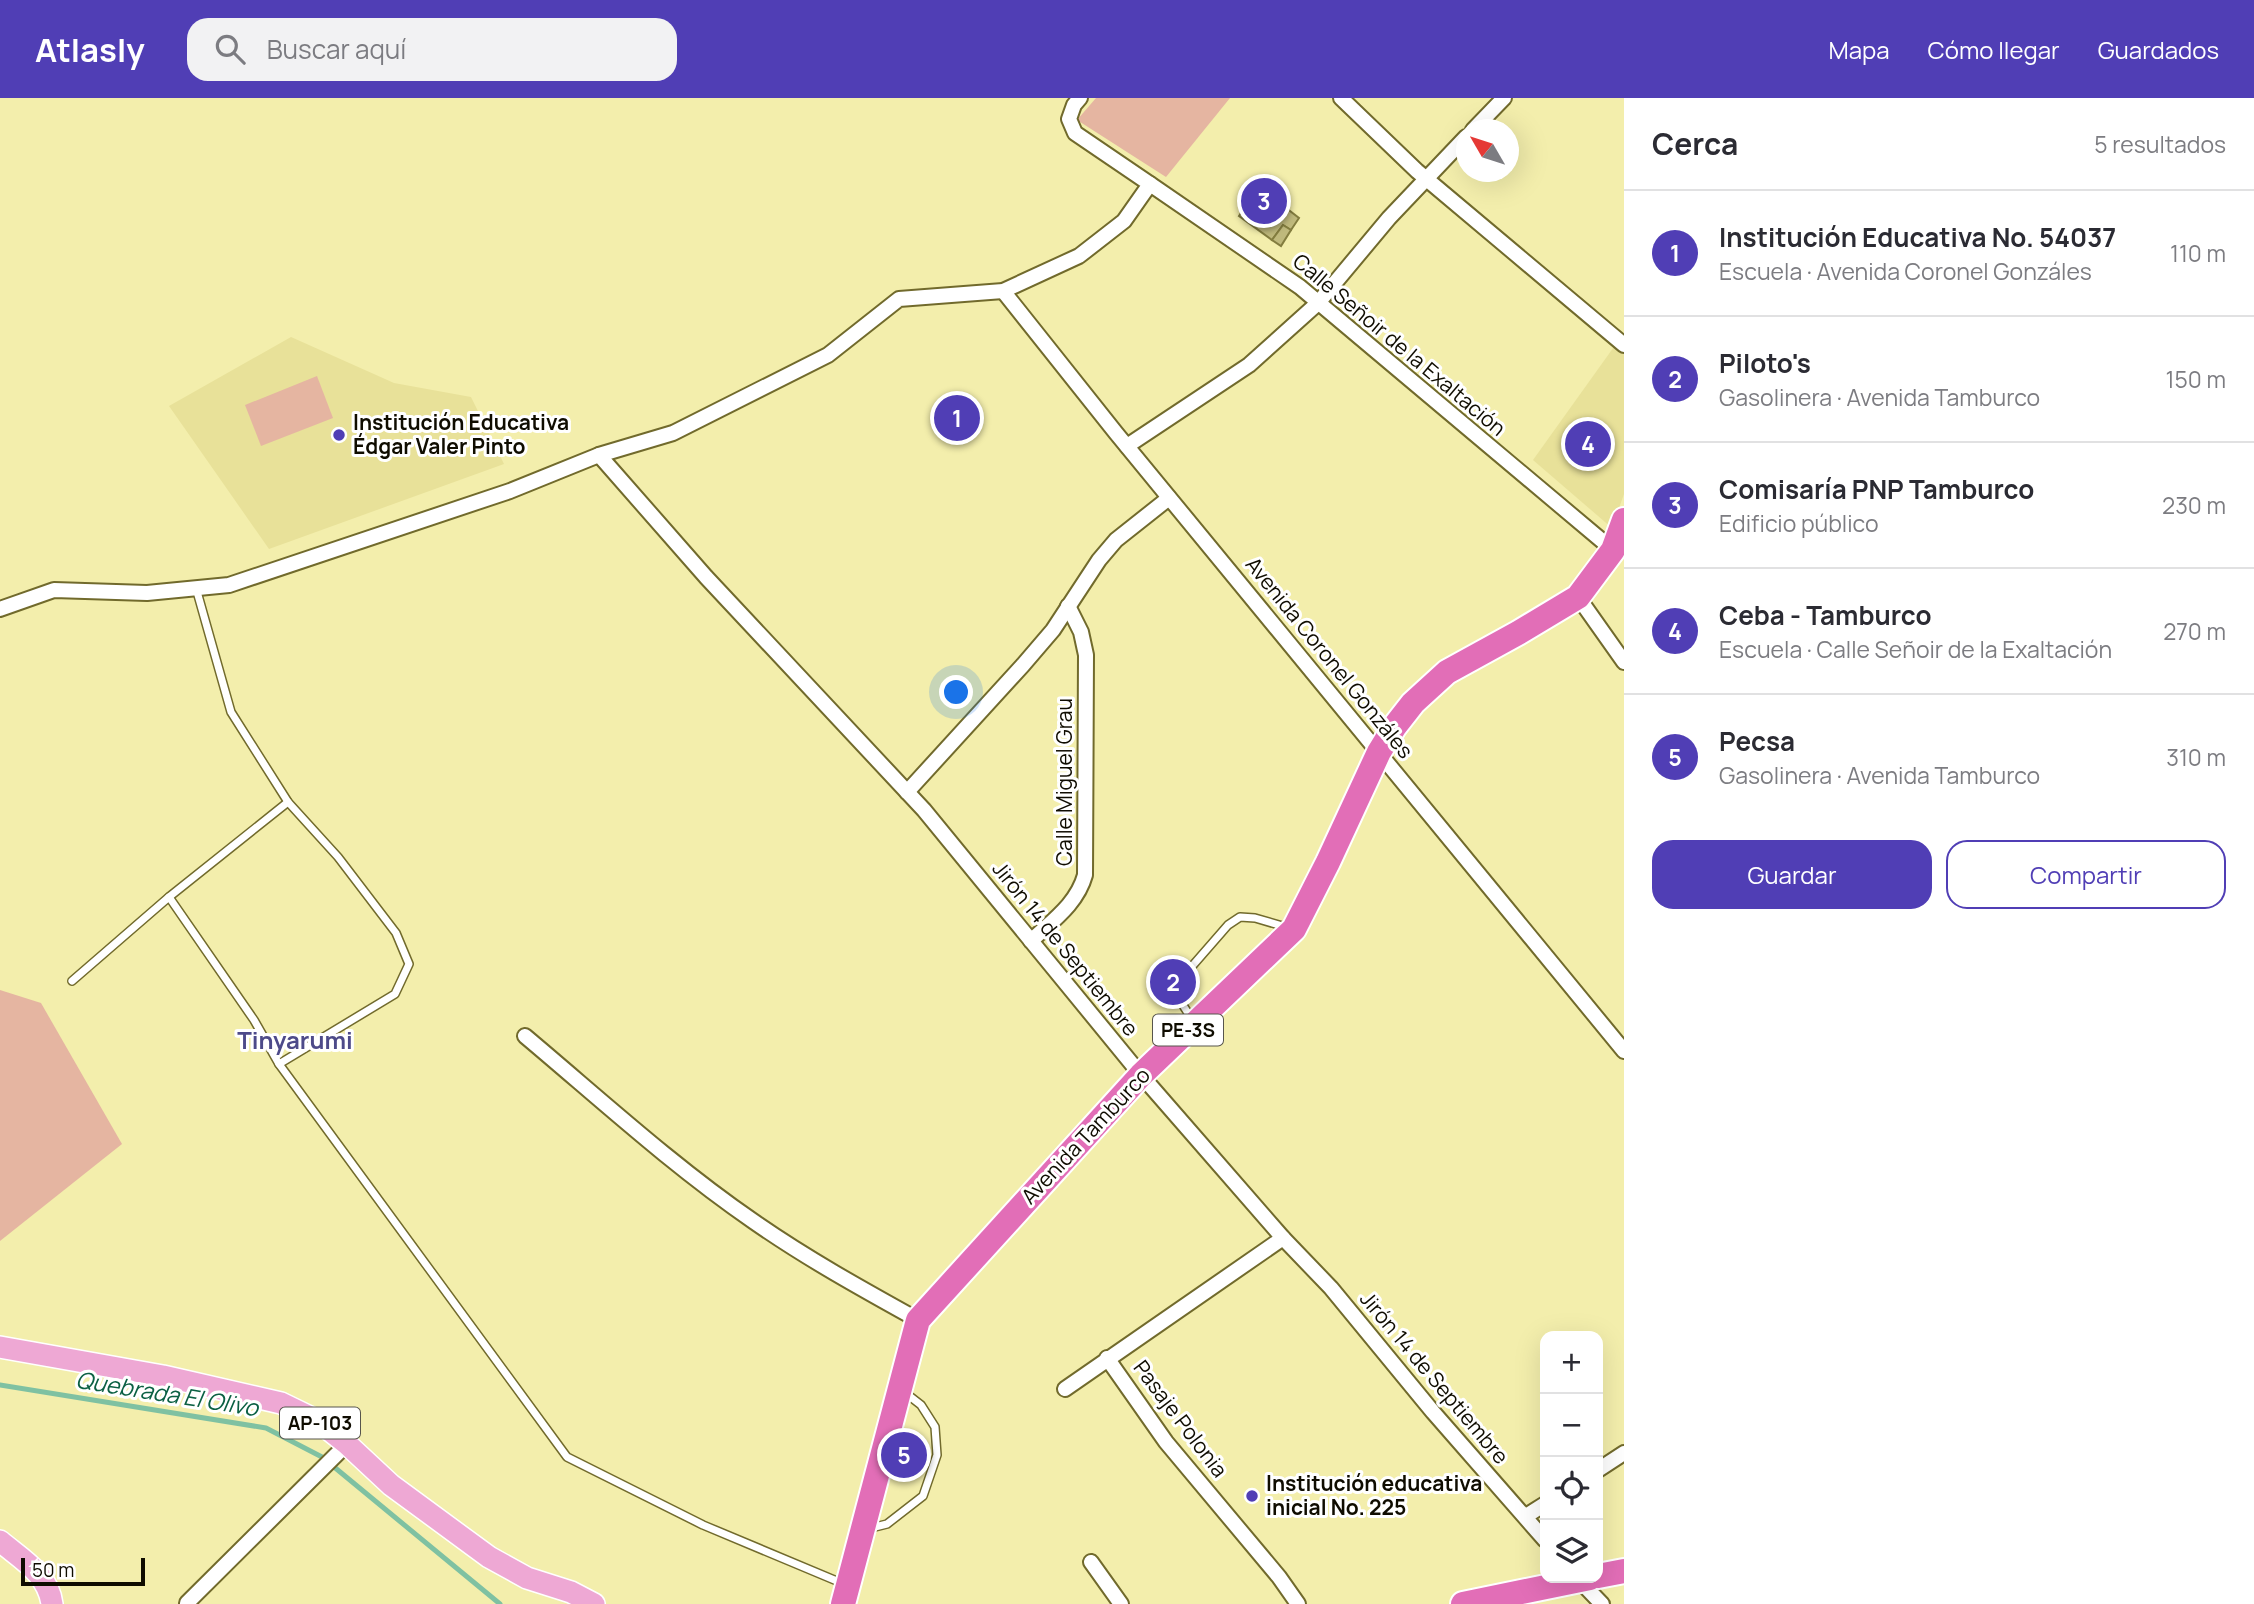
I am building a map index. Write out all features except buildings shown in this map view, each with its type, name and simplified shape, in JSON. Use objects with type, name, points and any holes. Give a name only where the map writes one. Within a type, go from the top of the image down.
[{"type":"highway","name":"Avenida Tamburco","points":[[846,1595],[918,1320],[1140,1075],[1294,929],[1379,752],[1413,703],[1447,672],[1578,597],[1613,550],[1624,520]]},
{"type":"highway","points":[[1603,1575],[1624,1571]]},
{"type":"highway","points":[[1463,1604],[1562,1583]]},
{"type":"main road","name":"AP-103","points":[[0,1347],[163,1376],[281,1403],[318,1421],[391,1485],[482,1552],[527,1578],[571,1592],[594,1604]]},
{"type":"main road","points":[[0,1541],[23,1557],[37,1572],[47,1587],[52,1604]]},
{"type":"street","name":"Calle Señoir de la Exaltación","points":[[1080,98],[1069,119],[1075,133],[1300,287],[1613,550]]},
{"type":"street","points":[[1341,98],[1426,178],[1624,345]]},
{"type":"street","points":[[1484,119],[1504,98]]},
{"type":"street","points":[[1127,446],[1249,365],[1318,303],[1389,218],[1456,146]]},
{"type":"street","points":[[0,609],[54,590],[147,593],[229,585],[510,491],[599,455],[673,433],[828,355],[899,299],[1003,291],[1079,256],[1124,221],[1150,184]]},
{"type":"street","name":"Avenida Coronel Gonzáles","points":[[1003,291],[1169,498],[1624,1051]]},
{"type":"street","name":"Jirón 14 de Septiembre","points":[[599,455],[706,577],[907,792],[1140,1075],[1283,1238],[1331,1288],[1433,1412],[1540,1534]]},
{"type":"street","points":[[907,792],[1053,630],[1099,559],[1116,540],[1169,498]]},
{"type":"street","points":[[1578,597],[1624,662]]},
{"type":"street","name":"Calle Miguel Grau","points":[[1031,942],[1073,902],[1085,876],[1086,655],[1081,632],[1068,606]]},
{"type":"street","points":[[525,1037],[706,1187],[752,1221],[839,1276],[918,1320]]},
{"type":"street","name":"Pasaje Polonia","points":[[1065,1389],[1283,1238]]},
{"type":"street","name":"Pasaje Polonia","points":[[1107,1358],[1166,1442],[1279,1577],[1298,1604]]},
{"type":"street","points":[[187,1603],[347,1444]]},
{"type":"street","points":[[1603,1467],[1624,1453]]},
{"type":"street","points":[[1526,1516],[1540,1507]]},
{"type":"street","points":[[1091,1562],[1121,1604]]},
{"type":"street","points":[[1589,1583],[1602,1604]]},
{"type":"lane","points":[[196,588],[231,712],[288,802],[338,857],[396,933],[409,964],[395,994],[279,1064]]},
{"type":"lane","points":[[72,981],[169,897],[288,802]]},
{"type":"lane","points":[[169,897],[254,1020],[279,1064],[567,1457],[846,1595]]},
{"type":"lane","points":[[1195,1024],[1181,1002],[1182,984],[1187,972],[1228,925],[1240,917],[1255,918],[1294,929]]},
{"type":"lane","points":[[863,1530],[887,1524],[923,1496],[937,1455],[935,1427],[921,1405],[900,1388]]},
{"type":"shaded area","points":[[1096,98],[1230,98],[1166,177],[1077,120]]},
{"type":"shaded area","name":"Institución Educativa Édgar Valer Pinto","points":[[291,337],[394,383],[471,397],[504,464],[269,549],[169,406]]},
{"type":"shaded area","points":[[1616,344],[1624,351],[1624,494],[1612,528],[1533,460]]},
{"type":"shaded area","points":[[317,376],[333,418],[261,446],[245,405]]},
{"type":"shaded area","points":[[0,990],[41,1003],[122,1144],[0,1241]]},
{"type":"waterway","name":"Quebrada El Olivo","points":[[0,1385],[266,1428],[322,1457],[500,1604]]},
{"type":"place","name":"Comisaría PNP Tamburco","points":[[1264,201]]},
{"type":"place","name":"Institución Educativa No. 54037","points":[[957,418]]},
{"type":"place","name":"Institución Educativa Édgar Valer Pinto","points":[[339,435]]},
{"type":"place","name":"Ceba - Tamburco","points":[[1588,444]]},
{"type":"place","name":"Piloto's","points":[[1173,982]]},
{"type":"place","name":"Pecsa","points":[[904,1455]]},
{"type":"place","name":"Institución educativa inicial No. 225","points":[[1252,1496]]},
{"type":"district","name":"Tinyarumi","points":[[295,1041]]}]
